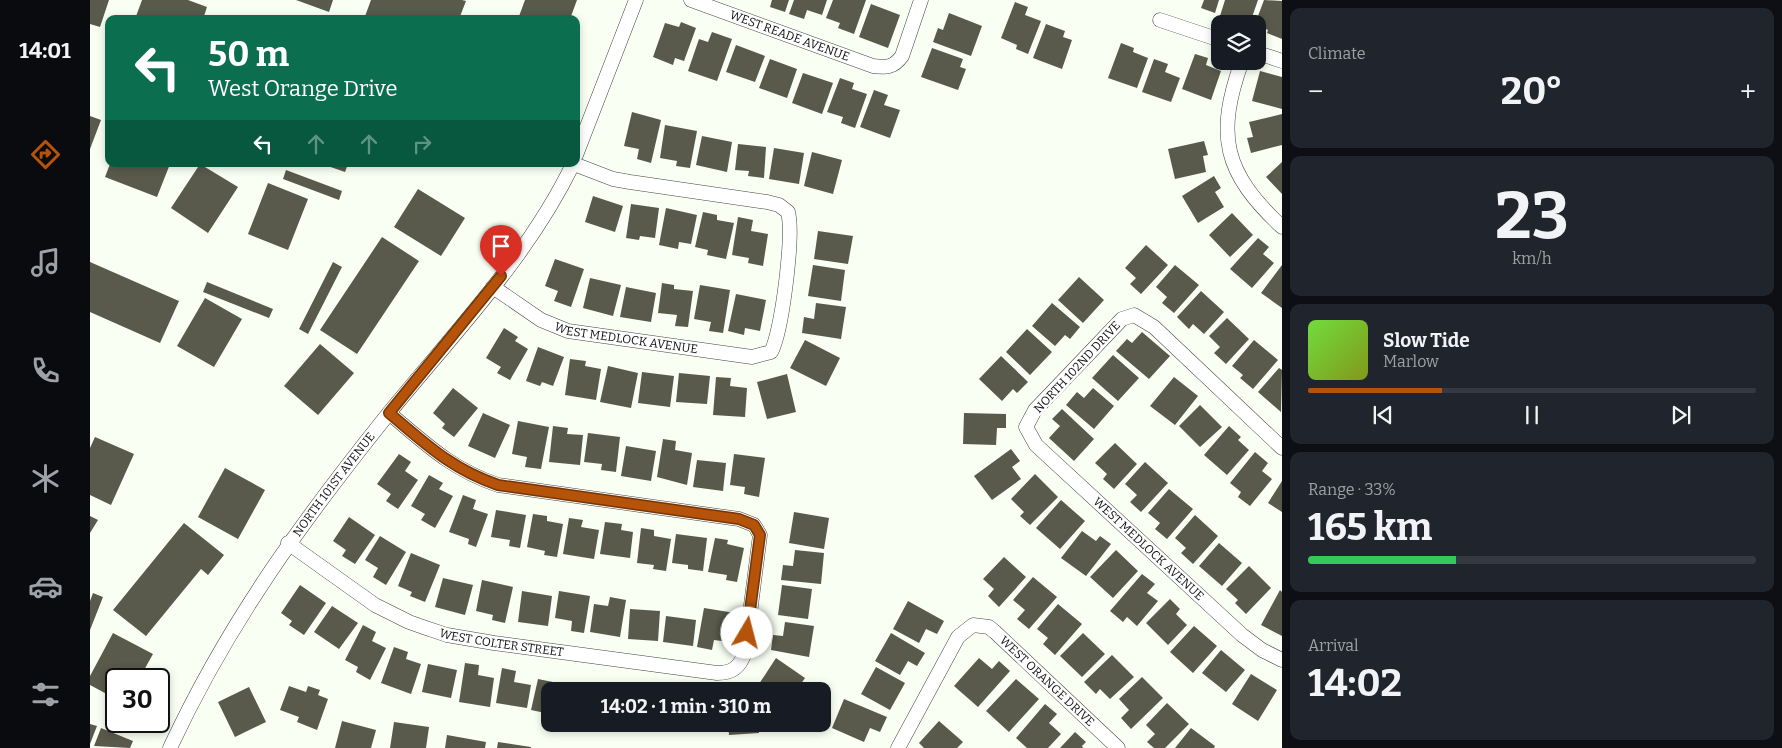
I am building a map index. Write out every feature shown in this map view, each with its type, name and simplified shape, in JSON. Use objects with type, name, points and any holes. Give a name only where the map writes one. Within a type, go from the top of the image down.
[{"type":"street","points":[[580,145],[636,0]]},
{"type":"street","name":"WEST READE AVENUE","points":[[691,0],[874,66],[890,66],[897,63],[902,56],[921,0]]},
{"type":"street","points":[[1160,20],[1211,37]]},
{"type":"street","points":[[1266,56],[1282,62]]},
{"type":"street","points":[[1239,70],[1228,109],[1230,154],[1247,190],[1282,227]]},
{"type":"street","name":"NORTH 101ST AVENUE","points":[[172,747],[226,638],[288,543],[389,413],[493,288],[551,206],[571,167]]},
{"type":"street","name":"WEST MEDLOCK AVENUE","points":[[493,288],[534,316],[568,331],[752,357],[771,352],[778,334],[791,233],[788,212],[779,205],[767,202],[613,179],[580,167]]},
{"type":"street","name":"NORTH 102ND DRIVE","points":[[1026,427],[1035,410],[1122,319],[1134,315],[1154,328],[1282,448]]},
{"type":"street","name":"WEST COLTER STREET","points":[[288,543],[381,608],[409,622],[447,634],[717,673],[727,673],[738,667],[745,652],[760,535],[754,525],[739,519],[498,485],[464,472],[451,464],[389,413]]},
{"type":"street","name":"WEST MEDLOCK AVENUE","points":[[1026,427],[1036,445],[1224,619],[1262,650],[1282,660]]},
{"type":"street","name":"WEST ORANGE DRIVE","points":[[898,748],[958,637],[972,624],[989,627],[995,632],[1118,748]]},
{"type":"building","points":[[90,0],[109,0],[100,27],[90,24]]},
{"type":"building","points":[[142,0],[188,0],[207,7],[204,15],[136,15]]},
{"type":"building","points":[[296,0],[333,0],[329,12]]},
{"type":"building","points":[[371,0],[466,1],[461,15],[365,15]]},
{"type":"building","points":[[525,0],[577,0],[571,15],[519,15]]},
{"type":"building","points":[[772,0],[789,0],[785,12],[770,7]]},
{"type":"building","points":[[794,0],[827,0],[822,15],[807,10],[804,19],[789,14]]},
{"type":"building","points":[[833,0],[866,0],[854,34],[838,28],[840,23],[826,18]]},
{"type":"building","points":[[1204,0],[1219,0],[1215,13],[1201,8]]},
{"type":"building","points":[[1225,0],[1258,0],[1253,15],[1220,15]]},
{"type":"building","points":[[1264,0],[1282,1],[1282,39],[1267,33],[1266,15],[1258,15]]},
{"type":"building","points":[[1015,2],[1028,7],[1025,15],[1041,21],[1028,54],[1016,49],[1017,45],[1001,38]]},
{"type":"building","points":[[871,4],[900,15],[888,48],[859,37]]},
{"type":"building","points":[[949,13],[982,26],[971,56],[933,42],[938,28],[943,30]]},
{"type":"building","points":[[681,22],[696,28],[684,61],[675,58],[673,65],[653,57],[665,23],[679,27]]},
{"type":"building","points":[[1046,24],[1065,31],[1063,37],[1072,40],[1062,69],[1033,58]]},
{"type":"building","points":[[712,32],[732,39],[717,81],[688,71],[699,39],[708,42]]},
{"type":"building","points":[[1121,43],[1134,48],[1133,52],[1148,58],[1137,88],[1108,78]]},
{"type":"building","points":[[736,45],[765,56],[755,82],[726,72]]},
{"type":"building","points":[[932,48],[963,59],[960,67],[966,69],[958,90],[921,77]]},
{"type":"building","points":[[1195,54],[1208,58],[1206,65],[1211,67],[1211,70],[1221,71],[1211,100],[1182,89]]},
{"type":"building","points":[[770,59],[797,69],[787,98],[759,88]]},
{"type":"building","points":[[1154,59],[1168,64],[1165,72],[1180,78],[1171,102],[1142,92]]},
{"type":"building","points":[[1260,71],[1282,77],[1282,109],[1252,101]]},
{"type":"building","points":[[803,73],[833,83],[822,114],[792,103]]},
{"type":"building","points":[[840,78],[854,83],[852,89],[867,94],[855,128],[841,123],[843,117],[827,112]]},
{"type":"building","points":[[874,90],[888,95],[884,105],[900,110],[890,138],[860,127]]},
{"type":"building","points":[[632,112],[661,120],[651,163],[637,159],[639,149],[624,146]]},
{"type":"building","points":[[1282,114],[1282,145],[1251,153],[1247,138],[1253,137],[1249,122]]},
{"type":"building","points":[[90,116],[101,120],[90,149]]},
{"type":"building","points":[[665,125],[697,131],[690,168],[676,166],[677,161],[660,158]]},
{"type":"building","points":[[702,136],[732,142],[727,172],[696,165]]},
{"type":"building","points":[[1204,141],[1208,155],[1203,156],[1206,172],[1175,179],[1168,149]]},
{"type":"building","points":[[738,144],[766,147],[764,178],[748,176],[749,171],[735,170]]},
{"type":"building","points":[[774,148],[804,153],[799,184],[769,179]]},
{"type":"building","points":[[812,152],[842,160],[833,194],[804,186]]},
{"type":"building","points":[[1282,162],[1282,194],[1266,177]]},
{"type":"building","points":[[109,167],[169,167],[157,197],[105,177]]},
{"type":"building","points":[[198,167],[205,167],[238,187],[208,233],[171,208]]},
{"type":"building","points":[[331,167],[347,167],[345,172]]},
{"type":"building","points":[[286,170],[342,191],[339,200],[283,179]]},
{"type":"building","points":[[1214,176],[1221,188],[1215,192],[1224,207],[1198,223],[1182,196]]},
{"type":"building","points":[[268,183],[308,199],[288,250],[248,234]]},
{"type":"building","points":[[418,189],[465,218],[441,256],[394,227]]},
{"type":"building","points":[[593,196],[623,206],[615,232],[585,222]]},
{"type":"building","points":[[631,204],[659,208],[655,238],[640,236],[639,240],[626,238]]},
{"type":"building","points":[[666,208],[697,215],[691,244],[679,242],[678,249],[659,245]]},
{"type":"building","points":[[703,212],[717,215],[717,220],[734,223],[726,259],[707,255],[708,250],[695,247]]},
{"type":"building","points":[[1232,213],[1253,235],[1230,257],[1209,235]]},
{"type":"building","points":[[738,217],[753,220],[751,231],[768,234],[763,266],[748,263],[749,258],[732,255]]},
{"type":"building","points":[[818,231],[853,236],[848,264],[814,259]]},
{"type":"building","points":[[382,237],[419,261],[357,354],[320,330]]},
{"type":"building","points":[[1258,238],[1269,247],[1263,254],[1274,263],[1252,288],[1230,269]]},
{"type":"building","points":[[1146,245],[1168,265],[1141,294],[1130,284],[1136,278],[1125,268]]},
{"type":"building","points":[[555,259],[584,269],[571,307],[554,301],[558,291],[545,286]]},
{"type":"building","points":[[90,262],[179,301],[160,343],[90,312]]},
{"type":"building","points":[[333,262],[342,267],[308,334],[299,329]]},
{"type":"building","points":[[813,265],[845,270],[841,301],[808,296]]},
{"type":"building","points":[[1175,265],[1199,285],[1174,313],[1162,303],[1167,297],[1156,287]]},
{"type":"building","points":[[1282,265],[1282,308],[1261,293]]},
{"type":"building","points":[[1079,277],[1104,300],[1083,323],[1058,300]]},
{"type":"building","points":[[590,278],[621,285],[613,316],[583,308]]},
{"type":"building","points":[[207,282],[273,309],[269,318],[203,292]]},
{"type":"building","points":[[662,283],[674,285],[674,289],[693,291],[688,327],[675,326],[677,315],[658,313]]},
{"type":"building","points":[[700,285],[730,290],[723,333],[709,331],[711,322],[694,319]]},
{"type":"building","points":[[626,287],[656,293],[651,322],[620,317]]},
{"type":"building","points":[[1201,291],[1224,312],[1204,334],[1193,324],[1189,329],[1177,317]]},
{"type":"building","points":[[736,294],[766,300],[760,331],[745,328],[744,335],[728,331]]},
{"type":"building","points":[[205,298],[242,319],[214,367],[177,346]]},
{"type":"building","points":[[816,303],[846,307],[841,339],[802,333],[804,317],[814,319]]},
{"type":"building","points":[[1052,303],[1080,327],[1070,339],[1065,335],[1055,346],[1032,326]]},
{"type":"building","points":[[1227,318],[1249,339],[1226,364],[1214,353],[1220,347],[1209,336]]},
{"type":"building","points":[[504,328],[518,337],[515,341],[528,349],[510,380],[497,373],[501,367],[486,358]]},
{"type":"building","points":[[1027,329],[1052,352],[1030,375],[1006,352]]},
{"type":"building","points":[[1142,332],[1170,356],[1149,379],[1116,351],[1127,339],[1132,343]]},
{"type":"building","points":[[805,340],[840,358],[826,386],[790,368]]},
{"type":"building","points":[[1254,340],[1278,360],[1253,389],[1240,378],[1243,375],[1232,366]]},
{"type":"building","points":[[320,344],[354,373],[318,415],[284,386]]},
{"type":"building","points":[[538,347],[564,357],[553,386],[542,382],[540,386],[526,381]]},
{"type":"building","points":[[1113,355],[1139,378],[1118,401],[1092,378]]},
{"type":"building","points":[[1001,356],[1028,382],[1017,393],[1013,389],[1002,401],[979,379]]},
{"type":"building","points":[[570,359],[586,361],[585,366],[601,369],[596,400],[565,395]]},
{"type":"building","points":[[608,366],[638,373],[631,408],[600,402]]},
{"type":"building","points":[[1279,368],[1282,370],[1281,412],[1258,392]]},
{"type":"building","points":[[642,372],[674,376],[670,407],[638,403]]},
{"type":"building","points":[[679,373],[710,376],[707,404],[676,402]]},
{"type":"building","points":[[787,374],[796,412],[767,419],[757,382]]},
{"type":"building","points":[[716,377],[731,378],[730,386],[747,388],[745,417],[713,415]]},
{"type":"building","points":[[1174,377],[1198,396],[1175,425],[1150,406]]},
{"type":"building","points":[[453,388],[478,408],[454,437],[442,428],[445,424],[433,413]]},
{"type":"building","points":[[1093,388],[1114,406],[1094,429],[1066,405],[1077,392],[1084,398]]},
{"type":"building","points":[[1200,405],[1222,427],[1200,447],[1179,426]]},
{"type":"building","points":[[1062,409],[1094,439],[1074,461],[1049,438],[1060,426],[1052,419]]},
{"type":"building","points":[[483,413],[510,425],[495,458],[468,446]]},
{"type":"building","points":[[964,413],[1006,414],[1006,428],[997,428],[996,445],[963,444]]},
{"type":"building","points":[[518,421],[549,427],[541,469],[525,467],[527,457],[512,454]]},
{"type":"building","points":[[553,426],[568,428],[567,434],[583,435],[580,465],[549,462]]},
{"type":"building","points":[[1229,426],[1241,437],[1238,440],[1249,450],[1227,475],[1204,455]]},
{"type":"building","points":[[588,433],[620,437],[616,472],[601,470],[602,464],[584,462]]},
{"type":"building","points":[[95,437],[134,454],[111,505],[90,495],[90,448]]},
{"type":"building","points":[[663,439],[676,441],[675,450],[692,453],[687,485],[657,477]]},
{"type":"building","points":[[1115,443],[1137,464],[1114,489],[1103,479],[1107,474],[1095,463]]},
{"type":"building","points":[[626,446],[656,451],[651,481],[621,476]]},
{"type":"building","points":[[1011,449],[1020,461],[1012,467],[1021,479],[992,500],[974,476]]},
{"type":"building","points":[[1255,452],[1268,463],[1262,471],[1272,479],[1250,506],[1238,497],[1241,492],[1230,483]]},
{"type":"building","points":[[399,454],[411,462],[405,471],[418,480],[398,509],[386,501],[391,494],[377,484]]},
{"type":"building","points":[[734,454],[765,458],[759,497],[744,494],[745,487],[730,485]]},
{"type":"building","points":[[697,460],[726,463],[723,491],[693,487]]},
{"type":"building","points":[[1145,462],[1168,483],[1141,512],[1130,502],[1137,495],[1125,484]]},
{"type":"building","points":[[225,468],[265,490],[238,539],[198,517]]},
{"type":"building","points":[[1035,474],[1058,497],[1030,525],[1020,516],[1024,512],[1011,499]]},
{"type":"building","points":[[429,475],[443,483],[439,489],[453,496],[435,528],[421,520],[425,514],[411,506]]},
{"type":"building","points":[[1282,481],[1282,512],[1268,503]]},
{"type":"building","points":[[1169,489],[1193,509],[1167,539],[1155,529],[1160,523],[1148,513]]},
{"type":"building","points":[[463,495],[476,500],[473,509],[488,514],[476,547],[468,544],[469,539],[449,532]]},
{"type":"building","points":[[1061,500],[1085,521],[1060,549],[1036,528]]},
{"type":"building","points":[[496,510],[526,515],[520,548],[509,546],[510,540],[491,537]]},
{"type":"building","points":[[794,512],[829,518],[824,549],[789,543]]},
{"type":"building","points":[[533,514],[547,516],[547,521],[563,524],[557,557],[544,555],[545,551],[527,547]]},
{"type":"building","points":[[1195,515],[1218,536],[1193,564],[1181,553],[1186,548],[1175,538]]},
{"type":"building","points":[[90,516],[98,520],[90,533]]},
{"type":"building","points":[[349,517],[375,535],[355,564],[342,556],[346,550],[333,541]]},
{"type":"building","points":[[569,518],[583,520],[581,527],[599,530],[594,559],[563,554]]},
{"type":"building","points":[[605,522],[622,524],[621,530],[633,532],[630,558],[600,554]]},
{"type":"building","points":[[184,523],[224,555],[208,575],[201,569],[146,636],[113,610]]},
{"type":"building","points":[[641,528],[654,530],[654,536],[671,539],[666,571],[653,569],[654,565],[637,563]]},
{"type":"building","points":[[1082,531],[1096,541],[1100,536],[1111,544],[1086,576],[1061,558]]},
{"type":"building","points":[[676,534],[707,538],[703,571],[688,569],[688,565],[672,563]]},
{"type":"building","points":[[380,536],[406,552],[386,585],[373,577],[378,568],[365,560]]},
{"type":"building","points":[[715,538],[728,540],[727,544],[744,548],[737,582],[726,580],[727,575],[708,572]]},
{"type":"building","points":[[1219,543],[1242,563],[1222,586],[1199,566]]},
{"type":"building","points":[[795,550],[824,553],[821,584],[781,580],[783,565],[793,566]]},
{"type":"building","points":[[1116,550],[1138,571],[1113,598],[1090,577]]},
{"type":"building","points":[[411,553],[440,565],[425,602],[410,596],[412,592],[398,586]]},
{"type":"building","points":[[1004,557],[1026,577],[999,607],[988,596],[994,589],[983,579]]},
{"type":"building","points":[[1249,566],[1271,588],[1246,614],[1235,603],[1238,600],[1226,589]]},
{"type":"building","points":[[1142,574],[1155,584],[1147,593],[1158,601],[1137,626],[1127,617],[1123,622],[1110,611]]},
{"type":"building","points":[[1033,577],[1057,597],[1029,629],[1017,619],[1025,610],[1013,600]]},
{"type":"building","points":[[443,578],[473,585],[465,615],[435,607]]},
{"type":"building","points":[[482,580],[513,587],[505,623],[492,620],[493,615],[476,611]]},
{"type":"building","points":[[300,585],[326,603],[304,635],[289,625],[292,621],[281,613]]},
{"type":"building","points":[[782,585],[812,589],[808,619],[778,615]]},
{"type":"building","points":[[1280,590],[1282,592],[1282,636],[1261,625]]},
{"type":"building","points":[[522,591],[552,596],[548,626],[518,622]]},
{"type":"building","points":[[559,591],[590,596],[584,633],[571,631],[572,621],[555,618]]},
{"type":"building","points":[[93,593],[103,597],[90,630],[90,601]]},
{"type":"building","points":[[610,597],[626,600],[620,637],[590,632],[594,604],[608,606]]},
{"type":"building","points":[[1170,599],[1180,609],[1176,614],[1187,625],[1168,645],[1146,623]]},
{"type":"building","points":[[908,601],[944,621],[937,634],[926,629],[919,643],[893,629]]},
{"type":"building","points":[[1058,604],[1082,624],[1055,655],[1043,644],[1048,638],[1037,629]]},
{"type":"building","points":[[332,606],[358,623],[339,649],[314,632]]},
{"type":"building","points":[[704,608],[735,613],[730,642],[714,640],[712,650],[697,647]]},
{"type":"building","points":[[630,609],[660,611],[658,641],[628,639]]},
{"type":"building","points":[[666,616],[696,620],[693,646],[663,642]]},
{"type":"building","points":[[785,622],[814,626],[809,657],[771,650],[773,635],[783,636]]},
{"type":"building","points":[[363,625],[376,632],[372,641],[386,648],[370,680],[356,672],[358,667],[345,660]]},
{"type":"building","points":[[1194,626],[1217,646],[1193,673],[1170,652]]},
{"type":"building","points":[[113,633],[153,654],[145,668],[105,668],[105,693],[90,685],[90,676]]},
{"type":"building","points":[[891,633],[925,653],[917,666],[908,661],[900,675],[875,661]]},
{"type":"building","points":[[1083,633],[1105,654],[1082,677],[1060,656]]},
{"type":"building","points":[[394,647],[408,652],[406,659],[421,664],[411,694],[381,683]]},
{"type":"building","points":[[1221,650],[1245,670],[1226,692],[1202,673]]},
{"type":"building","points":[[1112,655],[1134,677],[1110,699],[1100,689],[1096,694],[1084,682]]},
{"type":"building","points":[[776,658],[805,678],[802,682],[760,682]]},
{"type":"building","points":[[979,658],[992,669],[999,661],[1010,671],[978,707],[954,686]]},
{"type":"building","points":[[465,663],[479,665],[478,675],[494,678],[490,707],[459,702]]},
{"type":"building","points":[[428,664],[457,670],[451,698],[422,692]]},
{"type":"building","points":[[876,667],[905,683],[890,710],[861,694]]},
{"type":"building","points":[[502,668],[516,671],[514,682],[531,685],[527,708],[496,703]]},
{"type":"building","points":[[1251,674],[1277,690],[1258,721],[1232,704]]},
{"type":"building","points":[[1142,677],[1163,698],[1131,729],[1121,718],[1129,710],[1119,699]]},
{"type":"building","points":[[538,679],[553,682],[541,682],[541,712],[531,710]]},
{"type":"building","points":[[1016,679],[1039,699],[1009,732],[986,711]]},
{"type":"building","points":[[289,686],[306,692],[308,686],[320,690],[318,695],[328,699],[317,730],[297,722],[299,717],[280,710]]},
{"type":"building","points":[[249,687],[266,722],[235,737],[218,702]]},
{"type":"building","points":[[844,699],[887,717],[880,732],[870,728],[864,742],[832,728]]},
{"type":"building","points":[[1167,703],[1189,724],[1165,748],[1154,748],[1147,742],[1155,734],[1146,725]]},
{"type":"building","points":[[1045,704],[1057,714],[1049,723],[1061,734],[1048,748],[1027,748],[1016,738]]},
{"type":"building","points":[[342,721],[376,730],[371,748],[335,748]]},
{"type":"building","points":[[939,721],[963,742],[957,748],[924,748],[919,743]]},
{"type":"building","points":[[394,722],[429,727],[426,748],[390,748]]},
{"type":"building","points":[[90,724],[97,726],[90,744]]},
{"type":"building","points":[[101,728],[105,730],[105,733],[113,733],[133,741],[130,748],[94,746]]},
{"type":"building","points":[[1191,728],[1215,746],[1214,748],[1175,748]]},
{"type":"building","points":[[729,732],[759,733],[729,735]]},
{"type":"building","points":[[1075,732],[1086,742],[1082,746],[1083,748],[1060,748]]},
{"type":"building","points":[[447,735],[486,742],[485,748],[445,748]]},
{"type":"building","points":[[498,742],[531,747],[531,748],[497,748]]},
{"type":"route","points":[[501,276],[389,413],[434,452],[451,464],[464,472],[498,485],[739,519],[754,525],[760,535],[747,633]]}]
